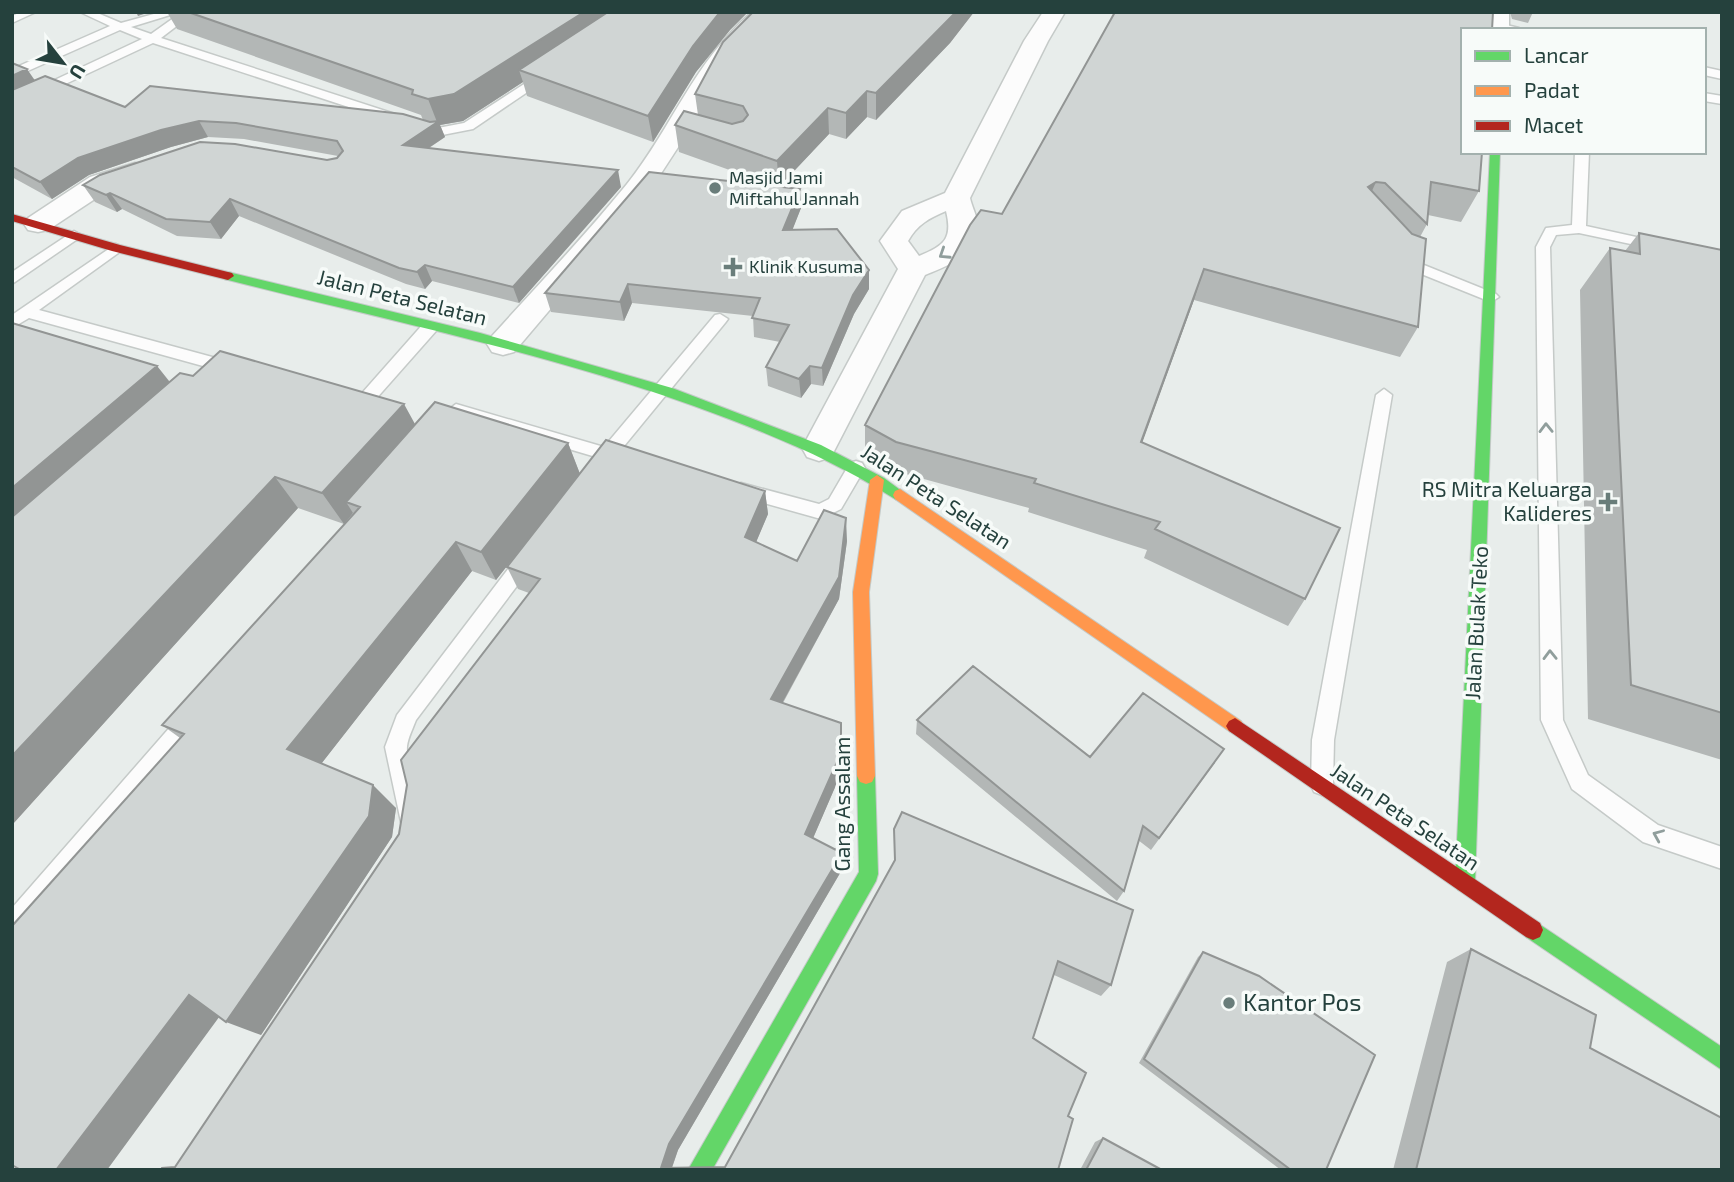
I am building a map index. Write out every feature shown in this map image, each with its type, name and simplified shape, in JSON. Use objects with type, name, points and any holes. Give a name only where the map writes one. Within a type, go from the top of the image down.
[{"type":"main road","name":"Jalan Bulak Teko","points":[[1465,883],[1495,154]]},
{"type":"main road","name":"Jalan Peta Selatan","points":[[25,220],[116,247],[503,344],[664,389],[819,448],[877,480],[1722,1060]]},
{"type":"main road","name":"Gang Assalam","points":[[699,1170],[869,874],[861,592],[854,509],[877,480]]},
{"type":"street","points":[[503,344],[638,189],[680,126],[703,77],[733,39],[766,12]]},
{"type":"street","points":[[819,448],[913,270],[948,255],[960,241],[964,227],[957,198],[1036,41],[1054,12]]},
{"type":"street","points":[[680,126],[725,137]]},
{"type":"street","points":[[25,220],[100,183],[158,163]]},
{"type":"street","points":[[913,270],[894,241],[900,228],[913,214],[957,198]]},
{"type":"lane","points":[[12,20],[31,12]]},
{"type":"lane","points":[[85,12],[152,39],[437,132],[467,126],[561,65]]},
{"type":"lane","points":[[12,74],[117,27],[175,12]]},
{"type":"lane","points":[[12,105],[152,39],[190,12]]},
{"type":"lane","points":[[1579,229],[1581,154]]},
{"type":"lane","points":[[1683,251],[1579,229],[1552,231],[1543,247],[1552,720],[1580,782],[1651,834],[1722,858]]},
{"type":"lane","points":[[12,279],[74,235]]},
{"type":"lane","points":[[1387,243],[1403,260],[1414,266],[1491,297]]},
{"type":"lane","points":[[12,323],[116,247]]},
{"type":"lane","points":[[26,312],[238,369],[211,386]]},
{"type":"lane","points":[[591,476],[720,319]]},
{"type":"lane","points":[[361,405],[430,327]]},
{"type":"lane","points":[[1322,785],[1323,740],[1384,395]]},
{"type":"lane","points":[[444,423],[457,409],[634,461]]},
{"type":"lane","points":[[728,486],[821,512],[854,509],[856,468]]},
{"type":"lane","points":[[405,841],[410,802],[396,747],[407,715],[541,541]]},
{"type":"lane","points":[[12,926],[208,698]]},
{"type":"building","points":[[188,12],[584,12],[454,94],[428,99],[412,94],[413,90]]},
{"type":"building","points":[[608,12],[720,12],[693,46],[648,116],[519,70]]},
{"type":"building","points":[[753,12],[956,12],[876,93],[867,91],[846,113],[828,108],[777,161],[675,125],[684,111],[732,124],[743,121],[748,115],[743,106],[695,94],[723,42]]},
{"type":"building","points":[[1115,12],[1493,12],[1492,28],[1461,28],[1461,154],[1482,154],[1479,191],[1431,182],[1427,224],[1385,183],[1376,182],[1368,187],[1412,234],[1426,239],[1418,327],[1204,269],[1141,442],[1340,528],[1305,599],[1155,529],[1160,522],[1034,483],[1036,479],[896,442],[865,425],[970,225],[981,210],[1002,214]]},
{"type":"building","points":[[12,63],[27,69],[12,76]]},
{"type":"building","points":[[45,76],[125,107],[150,86],[403,114],[430,122],[439,121],[403,145],[618,170],[513,287],[425,265],[417,272],[399,268],[230,199],[210,222],[166,219],[110,193],[106,195],[83,185],[100,175],[200,142],[235,144],[327,160],[337,158],[343,151],[337,141],[236,123],[199,121],[161,130],[78,158],[40,182],[12,167],[12,90]]},
{"type":"building","points":[[649,172],[800,189],[783,230],[837,229],[869,270],[853,295],[822,368],[810,366],[799,379],[766,367],[789,325],[752,318],[760,298],[628,284],[620,302],[545,293]]},
{"type":"building","points":[[1639,233],[1722,250],[1722,713],[1631,685],[1610,248],[1640,254]]},
{"type":"building","points":[[12,323],[157,366],[12,488]]},
{"type":"building","points":[[220,351],[404,404],[322,493],[275,477],[12,756],[12,517],[180,373],[193,376]]},
{"type":"building","points":[[435,402],[568,443],[481,552],[456,542],[287,749],[373,785],[369,816],[226,1022],[189,995],[56,1170],[21,1170],[12,1165],[12,926],[184,734],[162,725],[360,507],[346,502]]},
{"type":"building","points":[[606,440],[765,491],[745,537],[797,561],[824,510],[846,518],[839,577],[771,699],[841,723],[841,753],[805,834],[842,853],[669,1144],[661,1168],[725,1167],[895,860],[894,829],[902,812],[1133,910],[1111,985],[1058,961],[1033,1038],[1086,1073],[1068,1116],[1073,1119],[1058,1170],[161,1170],[175,1167],[399,834],[407,785],[401,760],[540,579],[507,567]]},
{"type":"building","points":[[973,666],[1090,757],[1143,693],[1224,749],[1159,838],[1143,826],[1124,891],[917,720]]},
{"type":"building","points":[[1471,949],[1596,1015],[1590,1048],[1722,1118],[1722,1170],[1416,1170]]},
{"type":"building","name":"Kantor Pos","points":[[1203,952],[1259,976],[1375,1055],[1326,1170],[1291,1170],[1144,1059]]},
{"type":"building","points":[[1103,1138],[1162,1170],[1086,1170]]},
{"type":"traffic: fast","points":[[1465,883],[1495,154]]},
{"type":"traffic: fast","points":[[228,276],[480,337],[667,391],[816,449],[900,495]]},
{"type":"traffic: fast","points":[[699,1170],[869,874],[866,776]]},
{"type":"traffic: fast","points":[[1533,930],[1722,1060]]},
{"type":"traffic: slow","points":[[866,776],[861,592],[877,480]]},
{"type":"traffic: slow","points":[[900,495],[1235,726]]},
{"type":"traffic: jam","points":[[12,217],[116,248],[228,276]]},
{"type":"traffic: jam","points":[[1235,726],[1533,930]]},
{"type":"place","name":"Masjid Jami Miftahul Jannah","points":[[715,188]]},
{"type":"place","name":"Klinik Kusuma","points":[[733,267]]},
{"type":"place","name":"RS Mitra Keluarga Kalideres","points":[[1608,502]]},
{"type":"place","name":"Kantor Pos","points":[[1229,1003]]}]
